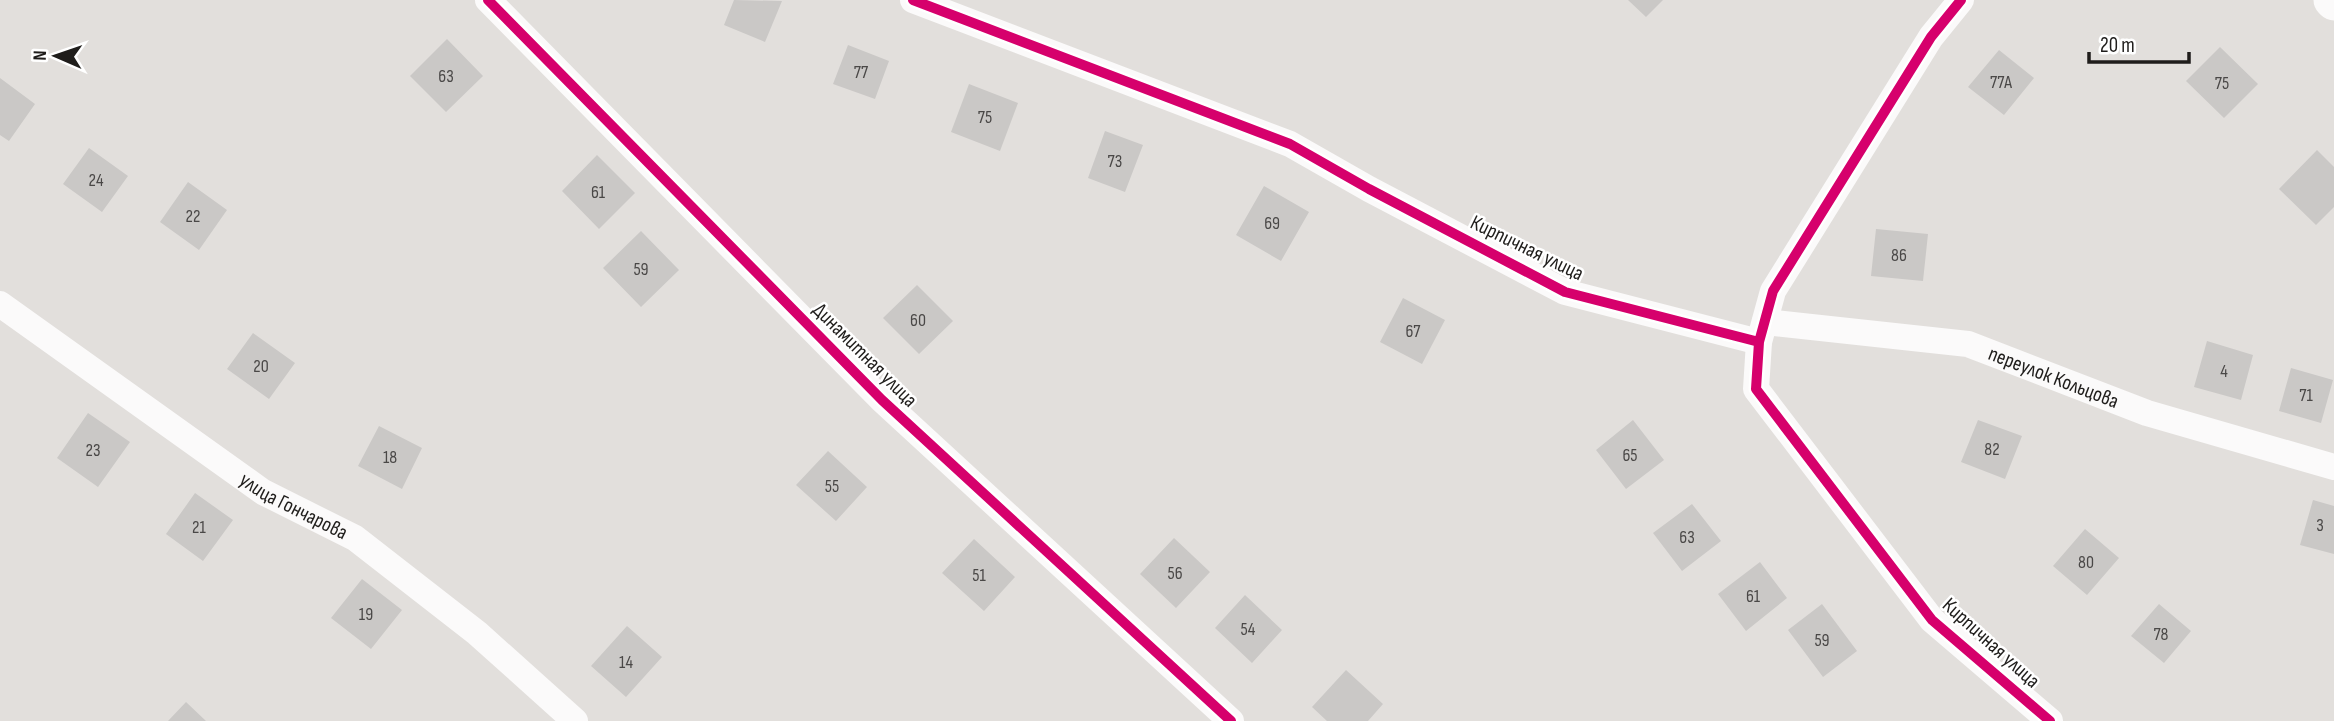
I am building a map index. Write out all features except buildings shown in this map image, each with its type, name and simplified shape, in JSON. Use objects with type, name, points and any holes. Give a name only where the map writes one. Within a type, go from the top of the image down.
[{"type":"street","name":"Динамитная улица","points":[[488,0],[881,400],[1231,721]]},
{"type":"street","name":"Кирпичная улица","points":[[913,0],[1290,144],[1369,189],[1565,292],[1762,332],[1756,389],[1932,620],[2050,721]]},
{"type":"street","points":[[1762,332],[1773,292],[1931,37],[1961,0]]},
{"type":"street","name":"улица Гончарова","points":[[0,304],[263,492],[355,538],[477,633],[575,721]]},
{"type":"street","name":"переулок Кольцова","points":[[1762,332],[1968,344],[2147,413],[2334,467]]},
{"type":"cycle path","points":[[488,0],[882,400],[1231,721]]},
{"type":"cycle path","points":[[913,0],[1290,144],[1369,189],[1565,292],[1759,342]]},
{"type":"cycle path","points":[[1961,0],[1931,37],[1773,291],[1759,342],[1756,389],[1932,620],[2050,721]]}]
